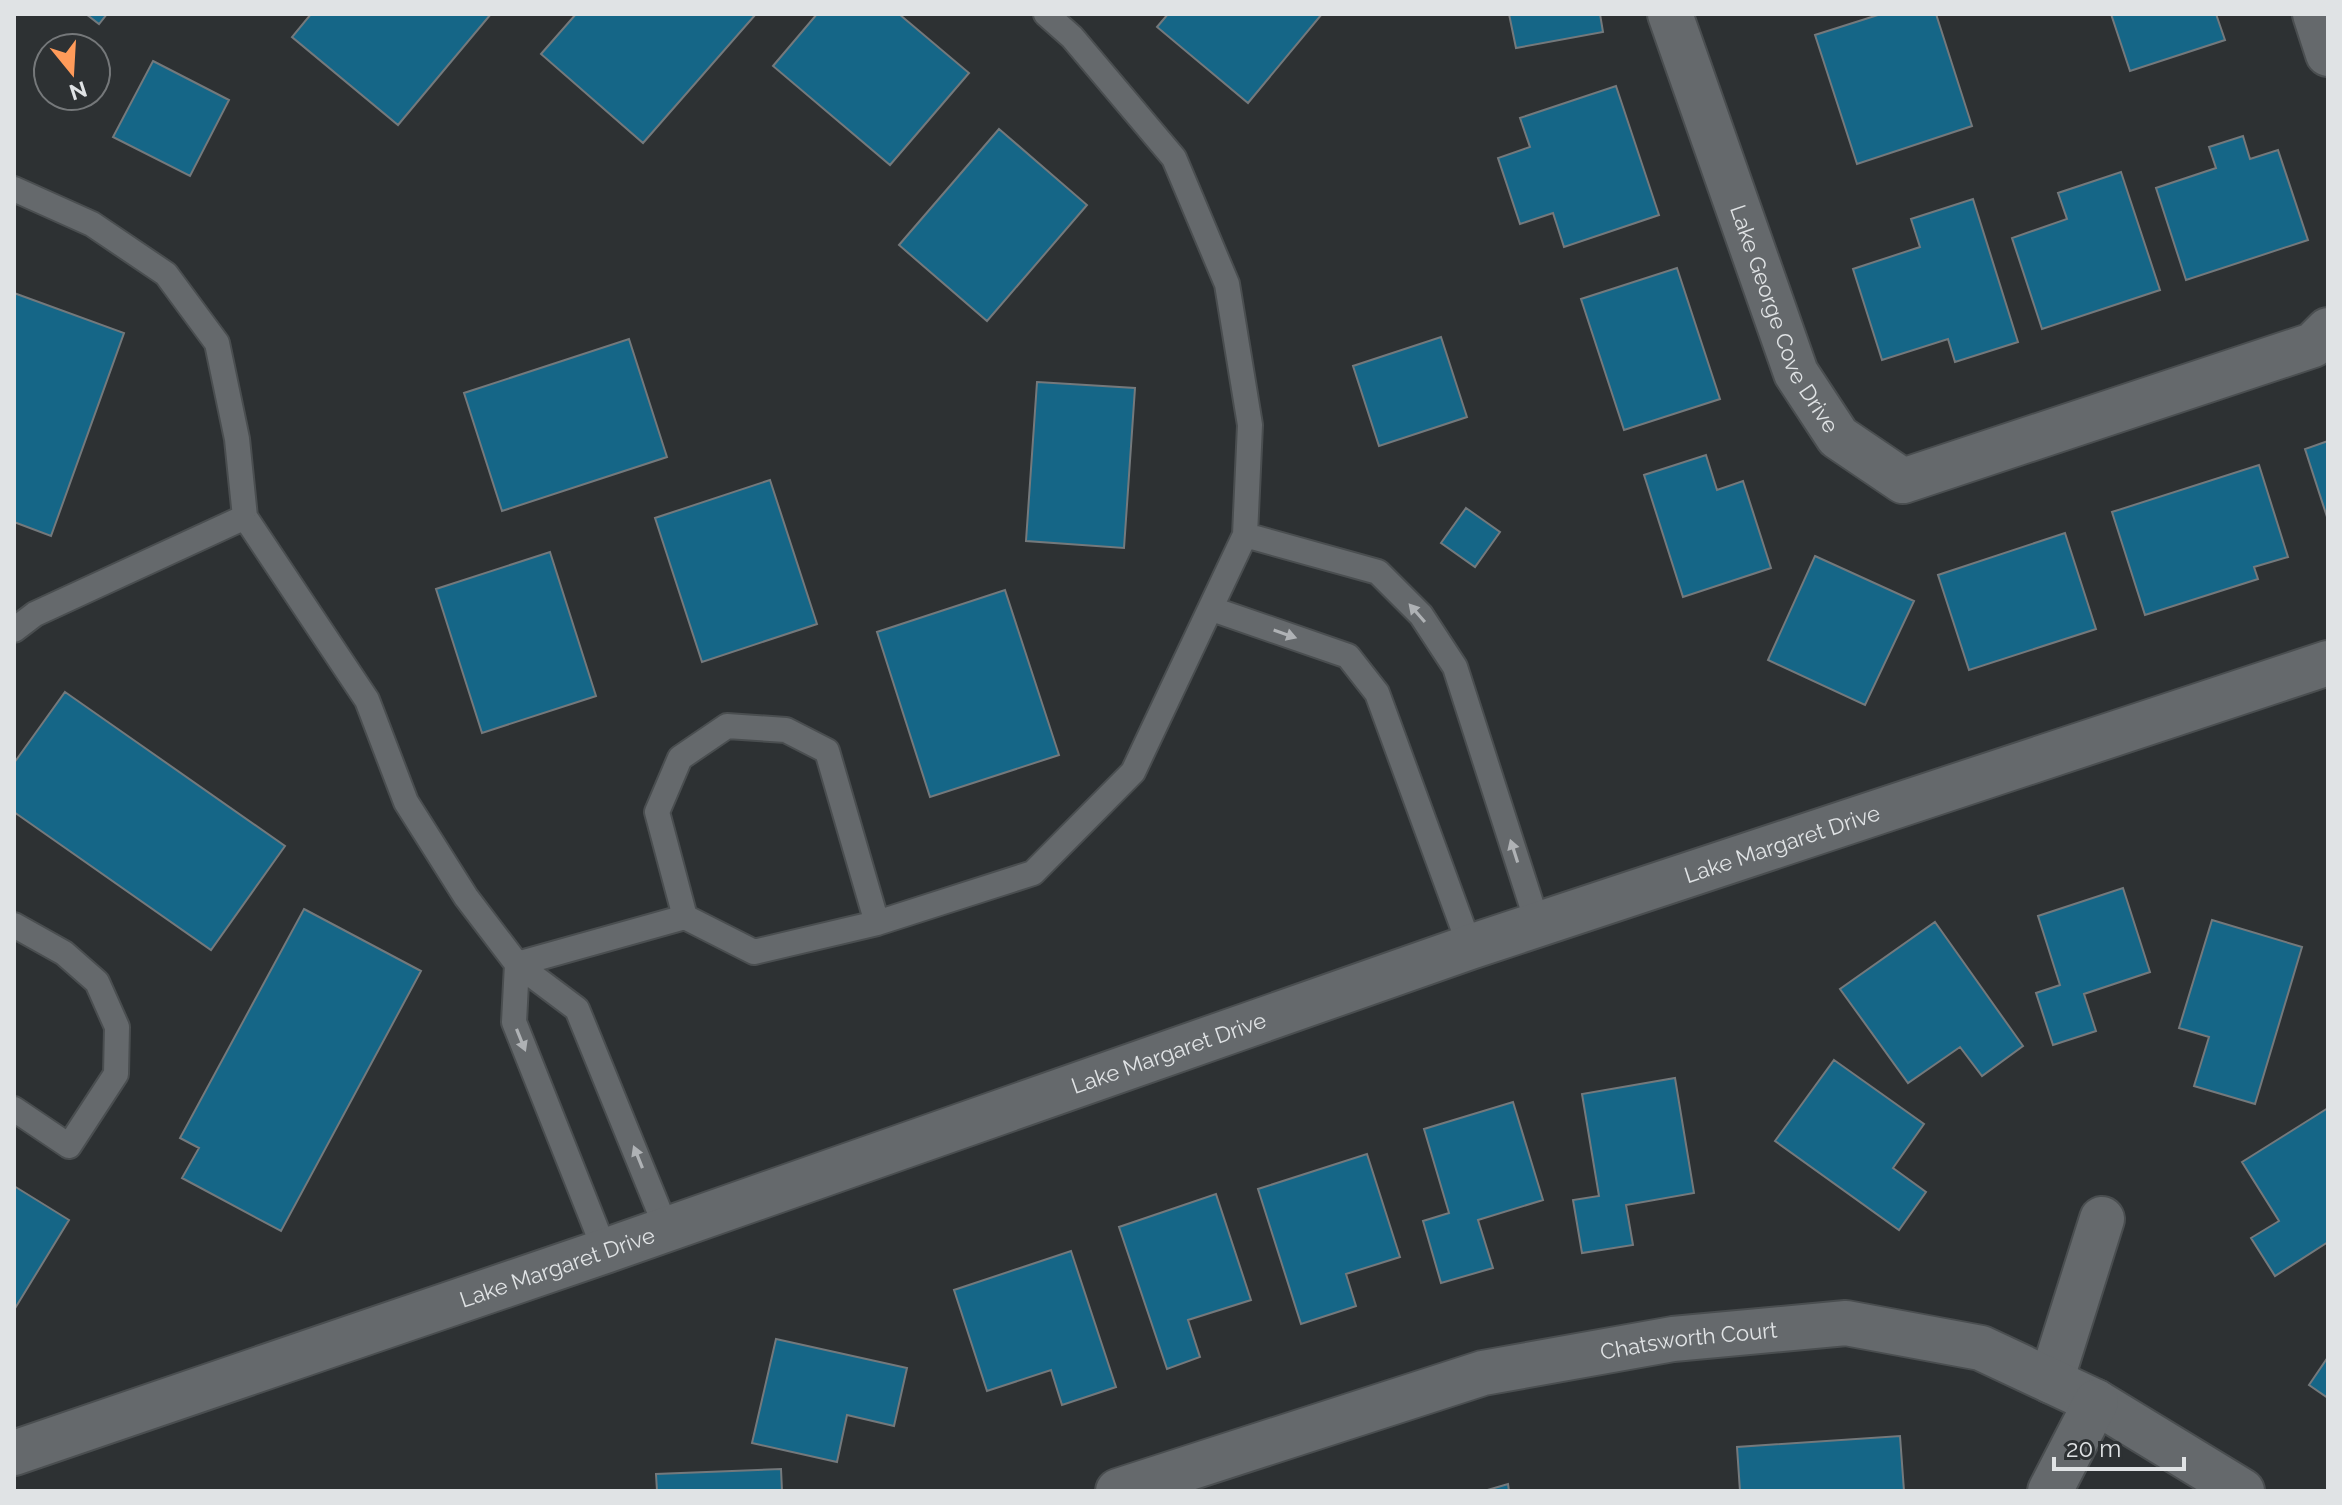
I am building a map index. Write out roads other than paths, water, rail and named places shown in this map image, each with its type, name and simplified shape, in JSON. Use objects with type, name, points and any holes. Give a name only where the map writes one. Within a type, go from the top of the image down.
[{"type":"street","name":"Lake George Cove Drive","points":[[1670,14],[1796,373],[1838,437],[1903,481],[2313,345],[2328,330]]},
{"type":"street","points":[[2315,14],[2328,54]]},
{"type":"street","name":"Lake Margaret Drive","points":[[14,1453],[667,1230],[1470,947],[2328,663]]},
{"type":"street","points":[[2051,1381],[2102,1219]]},
{"type":"street","name":"Chatsworth Court","points":[[1118,1491],[1483,1373],[1673,1339],[1846,1323],[1981,1348],[2096,1402],[2242,1491]]},
{"type":"street","points":[[2050,1491],[2096,1402]]},
{"type":"lane","points":[[517,964],[685,917],[754,952],[877,923],[1033,873],[1133,772],[1245,535],[1250,425],[1227,284],[1174,158],[1054,16]]},
{"type":"lane","points":[[14,189],[92,224],[166,274],[217,343],[237,439],[245,517],[367,700],[406,802],[466,897],[517,964],[577,1009],[667,1230]]},
{"type":"lane","points":[[14,630],[35,614],[245,517]]},
{"type":"lane","points":[[1245,535],[1378,572],[1421,615],[1455,667],[1538,925]]},
{"type":"lane","points":[[1212,609],[1348,656],[1377,693],[1470,947]]},
{"type":"lane","points":[[685,917],[657,812],[680,758],[727,726],[786,730],[827,751],[877,923]]},
{"type":"lane","points":[[14,925],[64,953],[97,982],[117,1027],[116,1074],[69,1146],[14,1109]]},
{"type":"lane","points":[[517,964],[514,1022],[605,1251]]}]
